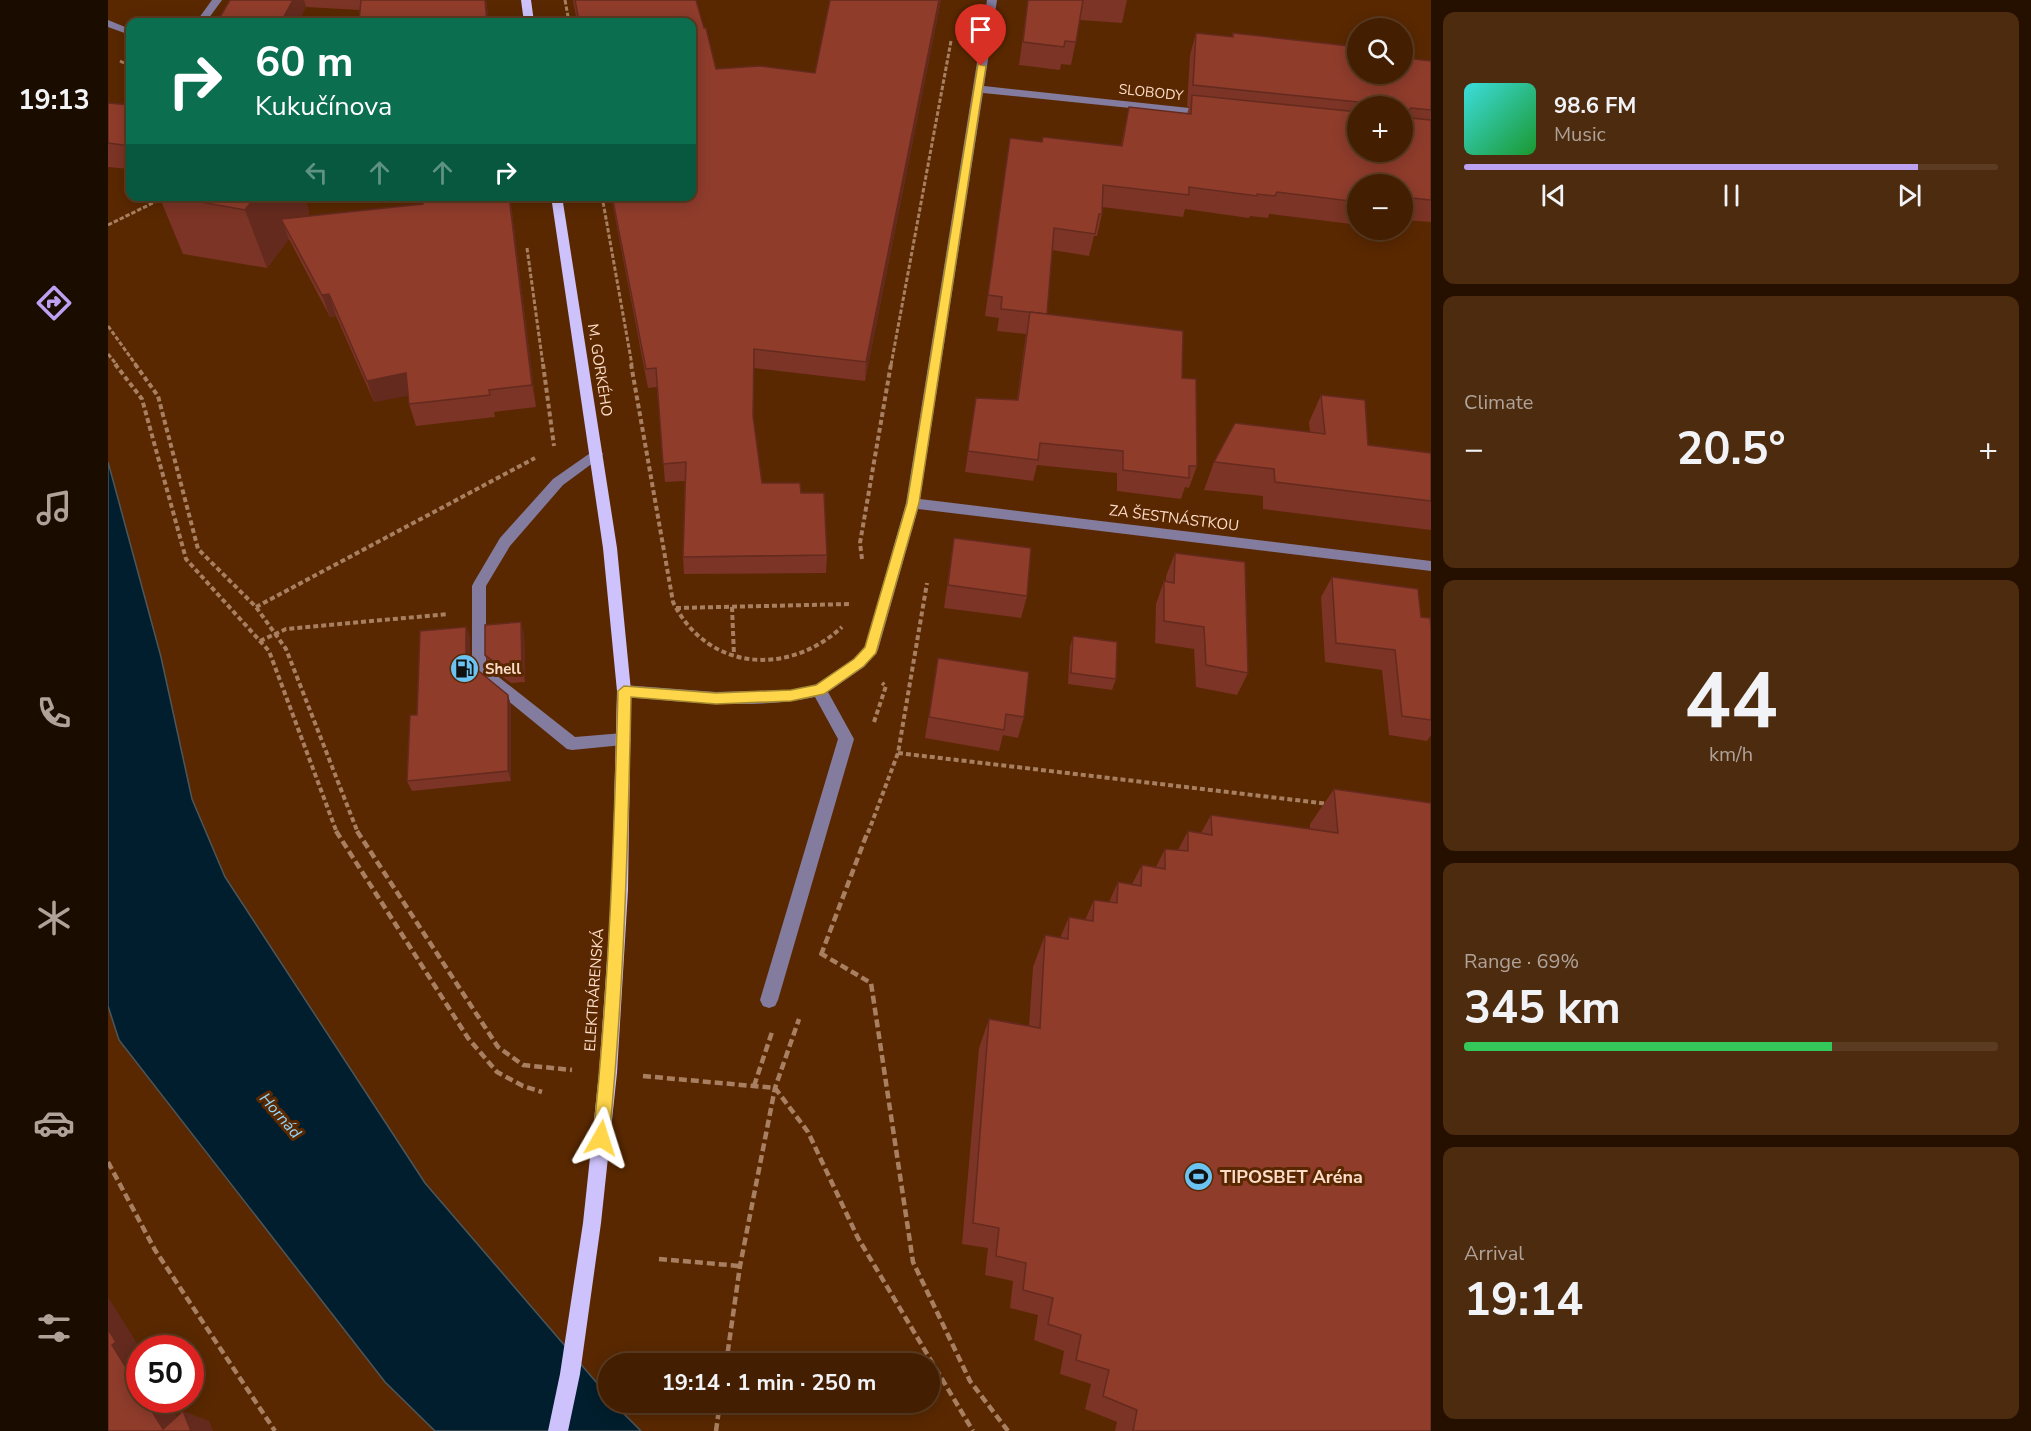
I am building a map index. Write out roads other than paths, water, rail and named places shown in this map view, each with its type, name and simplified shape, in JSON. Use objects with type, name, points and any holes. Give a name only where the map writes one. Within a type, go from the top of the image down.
[{"type":"main road","points":[[526,0],[528,18]]},
{"type":"main road","name":"M. GORKÉHO","points":[[557,201],[610,548]]},
{"type":"main road","name":"ELEKTRÁRENSKÁ","points":[[558,1431],[570,1374],[592,1223],[608,1073],[620,890],[624,691],[610,548]]},
{"type":"street","points":[[204,18],[217,0]]},
{"type":"street","points":[[624,691],[716,698],[791,696],[819,690],[859,663],[871,650],[913,503],[992,0]]},
{"type":"street","points":[[108,24],[126,31]]},
{"type":"street","name":"SLOBODY","points":[[978,88],[1214,114]]},
{"type":"street","points":[[596,454],[558,482],[505,542],[479,586],[479,669],[572,744],[623,739]]},
{"type":"street","name":"ZA ŠESTNÁSTKOU","points":[[913,503],[1431,566]]},
{"type":"street","points":[[769,1000],[786,935],[846,739],[819,690]]},
{"type":"water","name":"Hornád","points":[[108,462],[161,657],[192,799],[225,877],[425,1183],[598,1384],[598,1413],[623,1413],[641,1431],[435,1431],[385,1382],[119,1040],[108,1006]]},
{"type":"place","name":"Shell","points":[[464,669]]},
{"type":"place","name":"TIPOSBET Aréna","points":[[1199,1177]]}]
